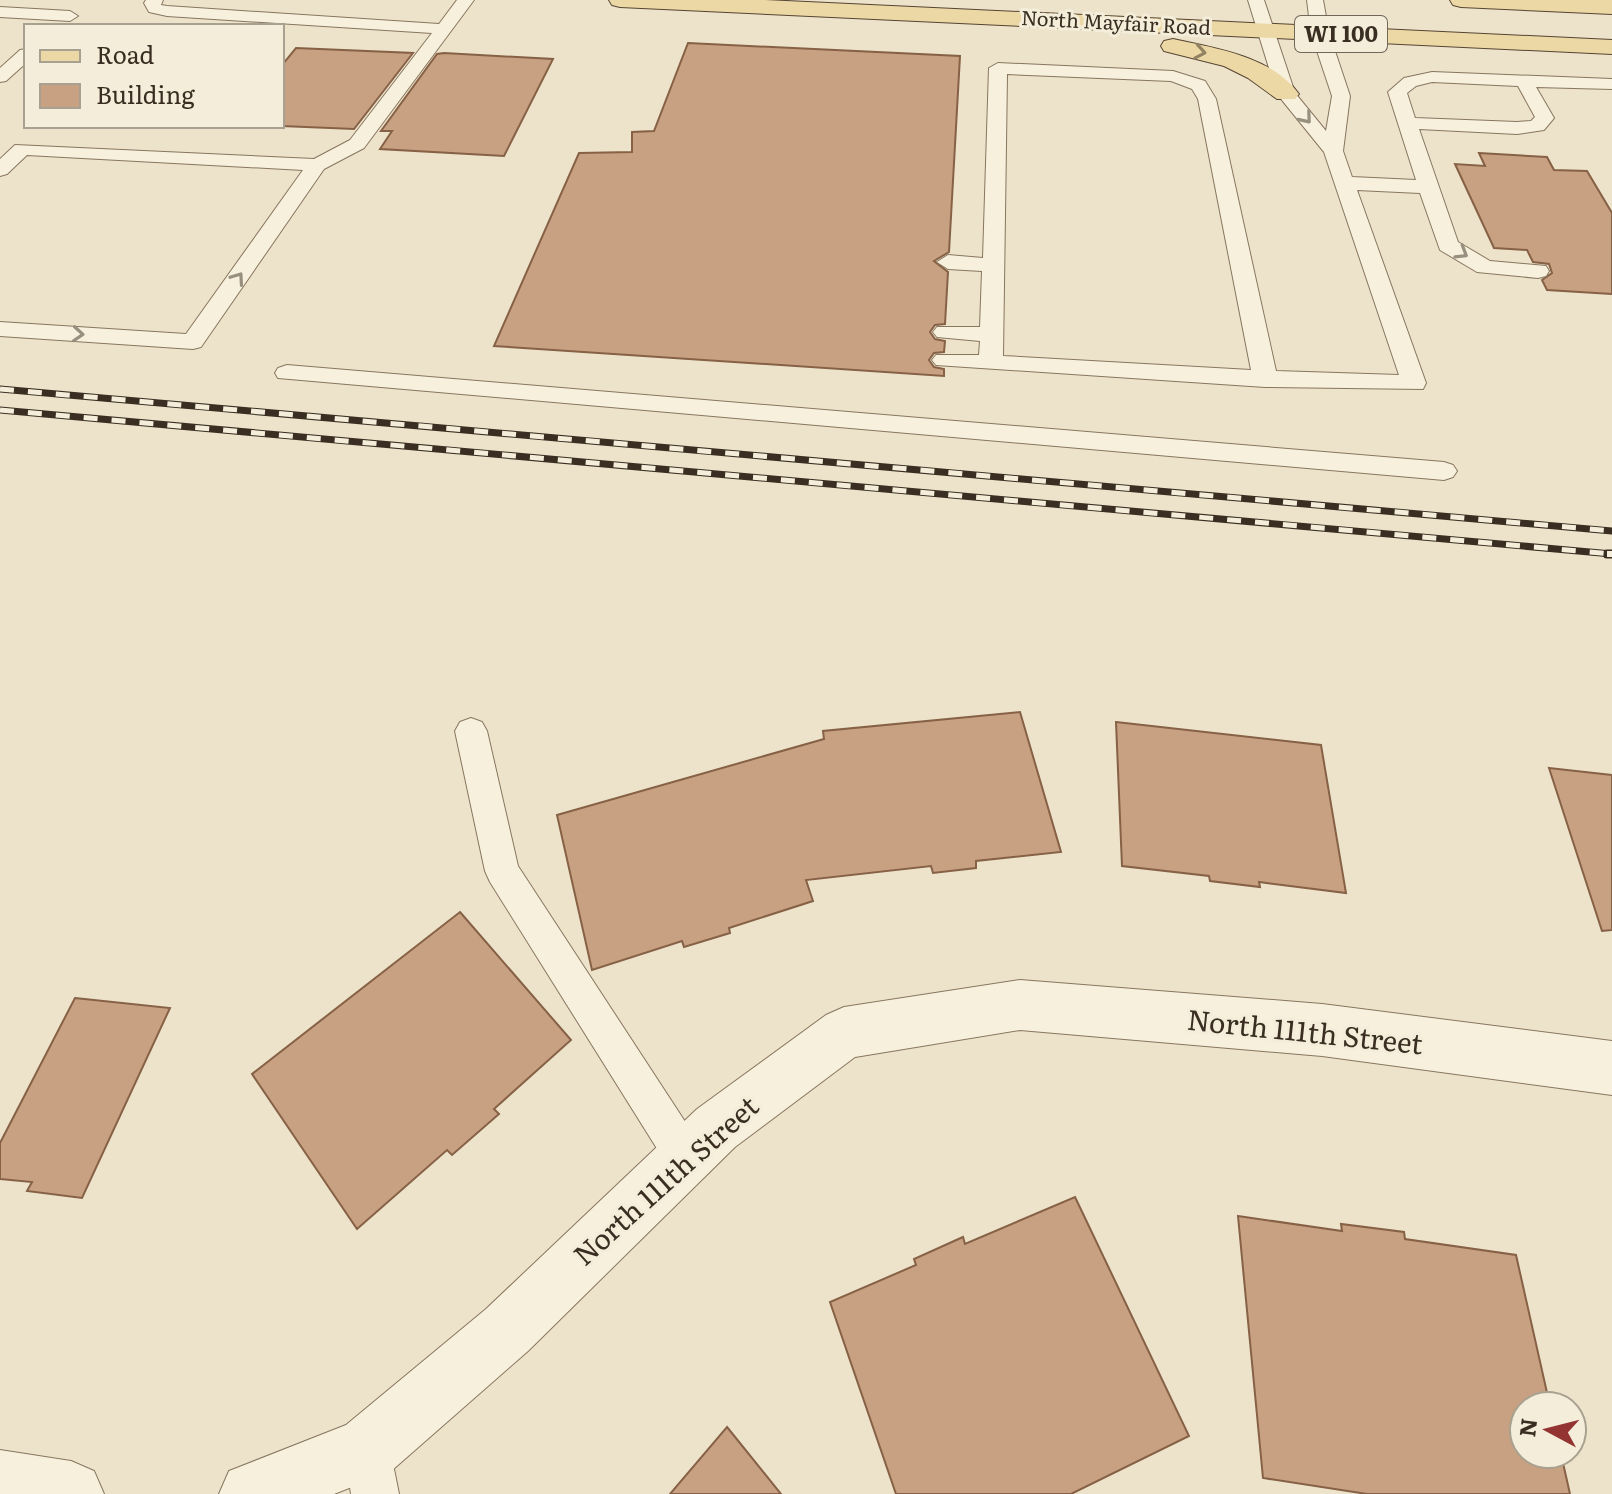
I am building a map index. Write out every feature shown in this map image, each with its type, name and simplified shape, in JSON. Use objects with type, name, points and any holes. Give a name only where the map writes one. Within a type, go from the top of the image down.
[{"type":"main road","name":"North Mayfair Road","points":[[620,0],[1070,21],[1266,11],[1612,47]]},
{"type":"main road","points":[[685,3],[728,0]]},
{"type":"main road","points":[[967,0],[1209,12],[1266,11]]},
{"type":"main road","points":[[1461,0],[1612,7]]},
{"type":"main road","points":[[1318,18],[1612,31]]},
{"type":"main road","points":[[1070,21],[1224,56],[1257,71],[1286,94]]},
{"type":"street","name":"North 111th Street","points":[[252,1494],[371,1472],[507,1330],[716,1128],[844,1033],[1020,1005],[1322,1030],[1612,1068]]},
{"type":"street","points":[[0,1482],[71,1494]]},
{"type":"lane","points":[[155,0],[152,3],[155,8],[167,11],[444,29]]},
{"type":"lane","points":[[0,329],[193,342],[317,165],[357,144],[466,0]]},
{"type":"lane","points":[[944,360],[1265,379],[1414,383],[1333,151],[1286,94],[1266,11]]},
{"type":"lane","points":[[0,12],[69,16]]},
{"type":"lane","points":[[1318,18],[1341,96],[1333,151]]},
{"type":"lane","points":[[0,77],[24,56]]},
{"type":"lane","points":[[991,363],[998,68],[1173,76],[1199,85],[1207,99],[1265,379]]},
{"type":"lane","points":[[1538,271],[1485,267],[1448,245],[1397,92],[1410,82],[1432,77],[1612,84]]},
{"type":"lane","points":[[1408,123],[1517,128],[1537,126],[1545,118],[1524,81]]},
{"type":"lane","points":[[0,170],[22,149],[317,165]]},
{"type":"lane","points":[[1344,183],[1428,187]]},
{"type":"lane","points":[[948,262],[995,265]]},
{"type":"lane","points":[[945,332],[992,335]]},
{"type":"lane","points":[[287,373],[1444,471]]},
{"type":"lane","points":[[471,731],[502,871],[685,1157]]},
{"type":"building","points":[[688,43],[960,56],[949,252],[934,261],[948,272],[945,324],[935,325],[930,332],[935,339],[945,341],[944,352],[934,353],[929,360],[934,367],[944,369],[944,376],[494,346],[579,153],[632,152],[632,132],[654,131]]},
{"type":"building","points":[[296,48],[413,53],[354,129],[284,126],[284,63]]},
{"type":"building","points":[[437,54],[553,59],[504,156],[380,149],[392,131],[381,131]]},
{"type":"building","points":[[1479,153],[1547,157],[1554,170],[1587,171],[1612,213],[1612,294],[1547,290],[1542,280],[1552,273],[1549,264],[1533,262],[1527,250],[1494,248],[1455,164],[1485,166]]},
{"type":"building","points":[[1020,712],[1061,852],[976,861],[976,868],[933,873],[931,866],[806,880],[813,901],[729,928],[730,933],[684,947],[682,941],[592,970],[557,815],[824,739],[823,731]]},
{"type":"building","points":[[1116,722],[1321,745],[1346,893],[1259,882],[1260,887],[1210,881],[1209,876],[1122,866]]},
{"type":"building","points":[[1549,768],[1612,775],[1612,930],[1602,931]]},
{"type":"building","points":[[460,912],[571,1040],[494,1109],[499,1114],[452,1155],[447,1150],[357,1229],[252,1074]]},
{"type":"building","points":[[75,998],[170,1008],[82,1198],[27,1191],[32,1182],[0,1179],[0,1143]]},
{"type":"building","points":[[1075,1197],[1189,1436],[1071,1494],[896,1494],[830,1302],[916,1265],[914,1259],[963,1237],[965,1244]]},
{"type":"building","points":[[1238,1216],[1342,1231],[1341,1224],[1404,1232],[1405,1239],[1516,1255],[1546,1390],[1508,1390],[1508,1470],[1565,1470],[1570,1494],[1367,1494],[1263,1478]]},
{"type":"building","points":[[727,1427],[781,1494],[670,1494]]},
{"type":"railway","points":[[0,389],[1612,531]]},
{"type":"railway","points":[[0,410],[1612,554],[1607,554]]}]
